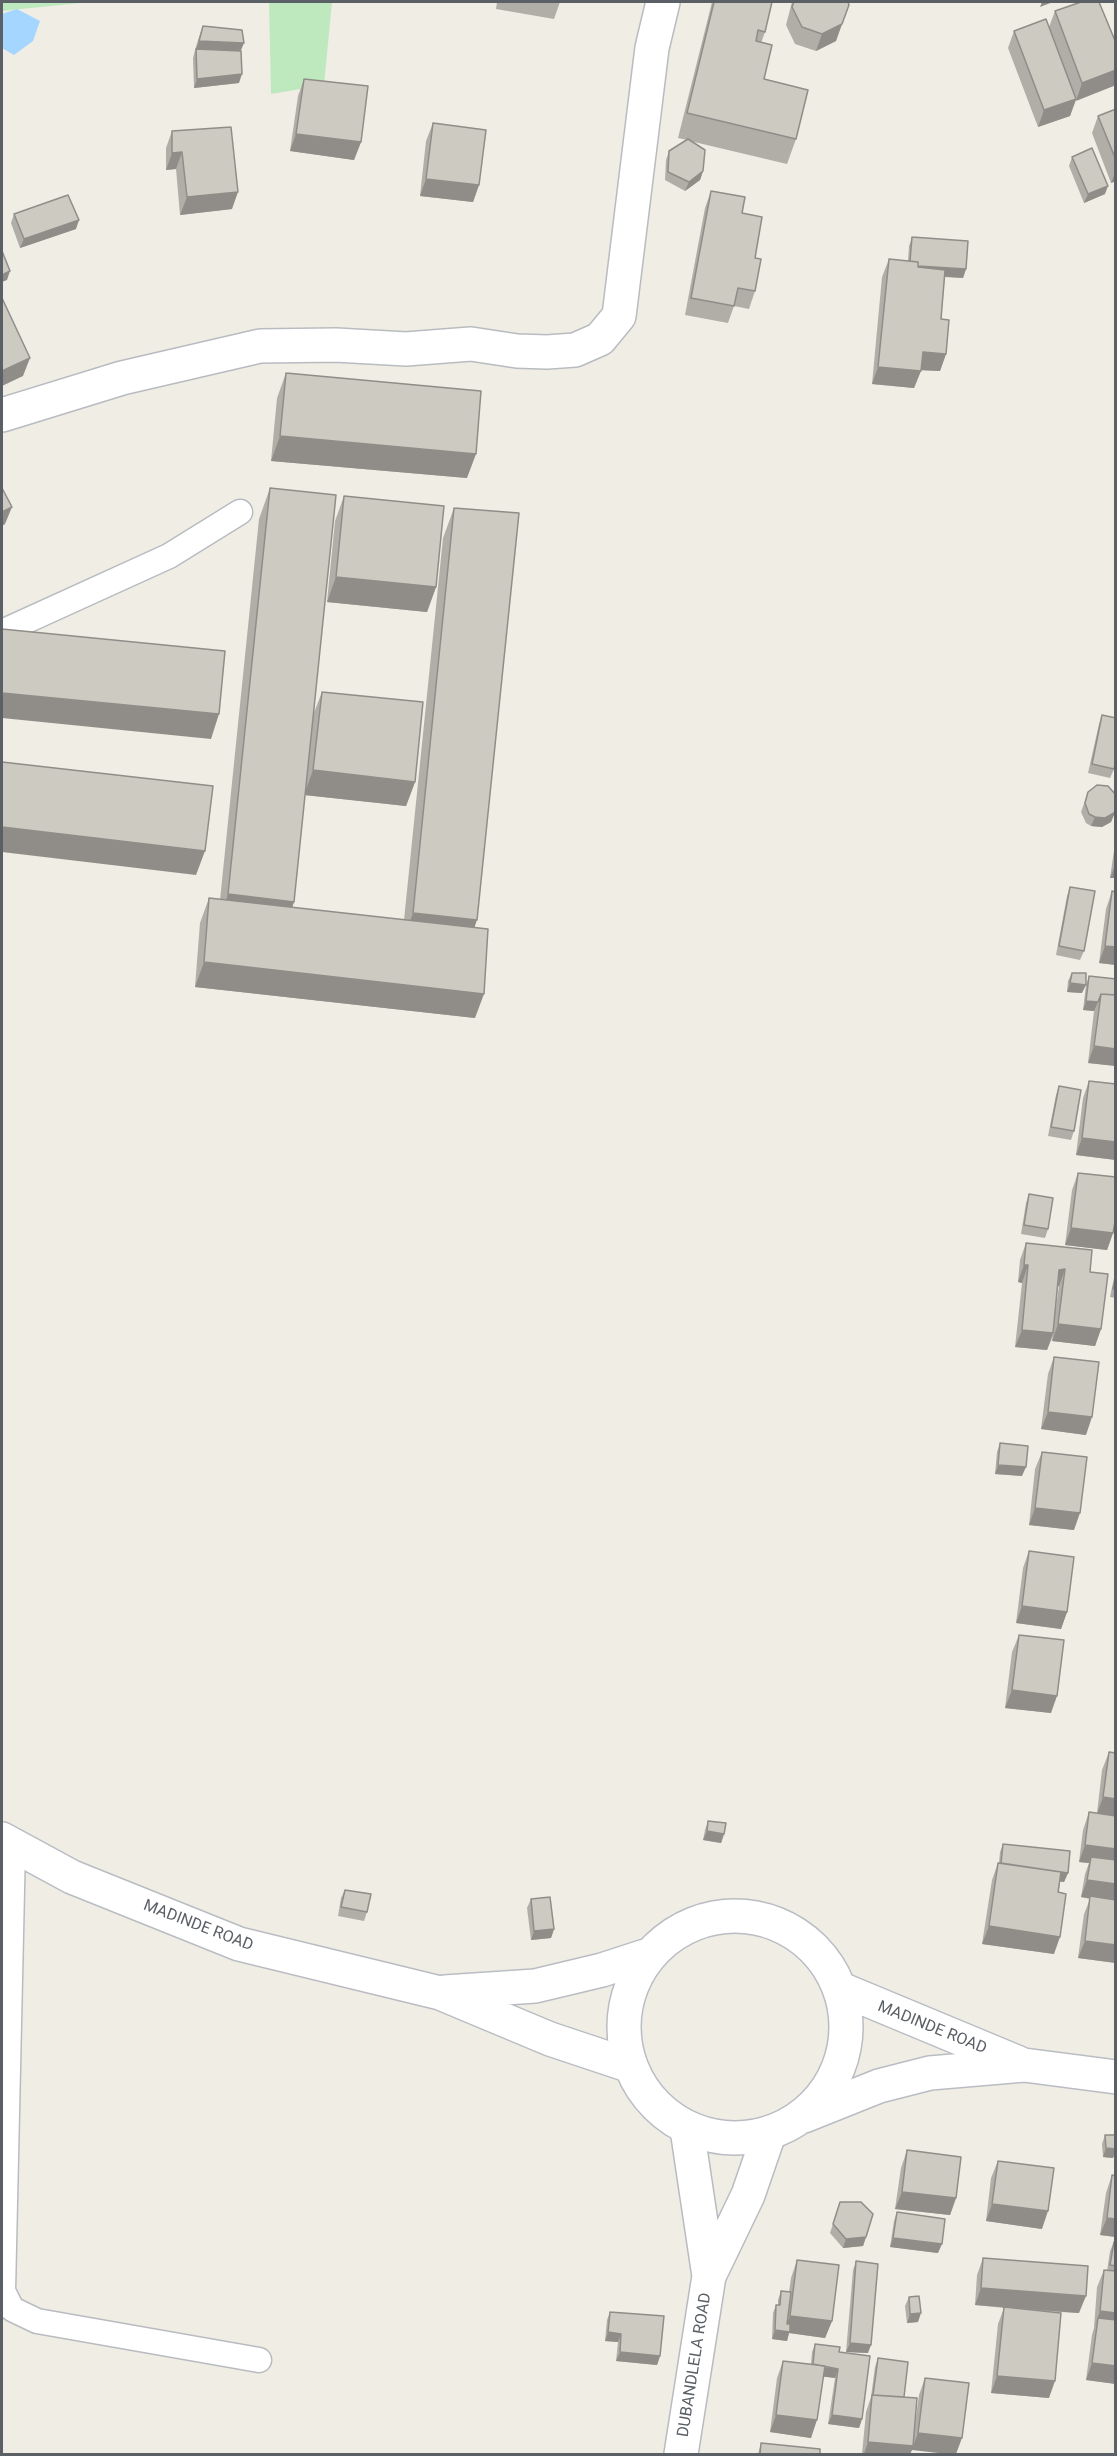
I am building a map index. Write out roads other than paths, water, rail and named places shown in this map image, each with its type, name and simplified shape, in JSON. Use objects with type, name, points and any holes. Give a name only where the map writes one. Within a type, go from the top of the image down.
[{"type":"street","points":[[2,415],[122,378],[260,346],[336,345],[406,349],[471,344],[518,351],[547,352],[575,351],[600,339],[619,316],[624,256],[652,48],[663,2]]},
{"type":"street","name":"MADINDE ROAD","points":[[7,1842],[72,1877],[239,1944],[440,1993],[550,2039],[628,2065]]},
{"type":"street","points":[[687,2129],[649,2101],[628,2065],[624,2000],[645,1956],[689,1923],[729,1914],[772,1920],[818,1951],[841,1989],[848,2027],[838,2073],[803,2117]]},
{"type":"street","name":"MADINDE ROAD","points":[[440,1993],[535,1986],[602,1970],[645,1956]]},
{"type":"street","name":"MADINDE ROAD","points":[[841,1989],[1024,2065]]},
{"type":"street","name":"MADINDE ROAD","points":[[687,2129],[726,2139],[769,2134],[803,2117],[879,2086],[930,2073],[1024,2065],[1116,2077]]},
{"type":"street","name":"DUBANDLELA ROAD","points":[[687,2129],[709,2276]]},
{"type":"street","name":"DUBANDLELA ROAD","points":[[681,2454],[709,2276],[748,2195],[769,2134]]},
{"type":"lane","points":[[2,632],[169,556],[240,512]]},
{"type":"lane","points":[[7,1842],[3,2291],[12,2309],[37,2321],[260,2360]]},
{"type":"water","points":[[17,9],[40,21],[33,41],[14,55],[2,48],[2,14]]}]
